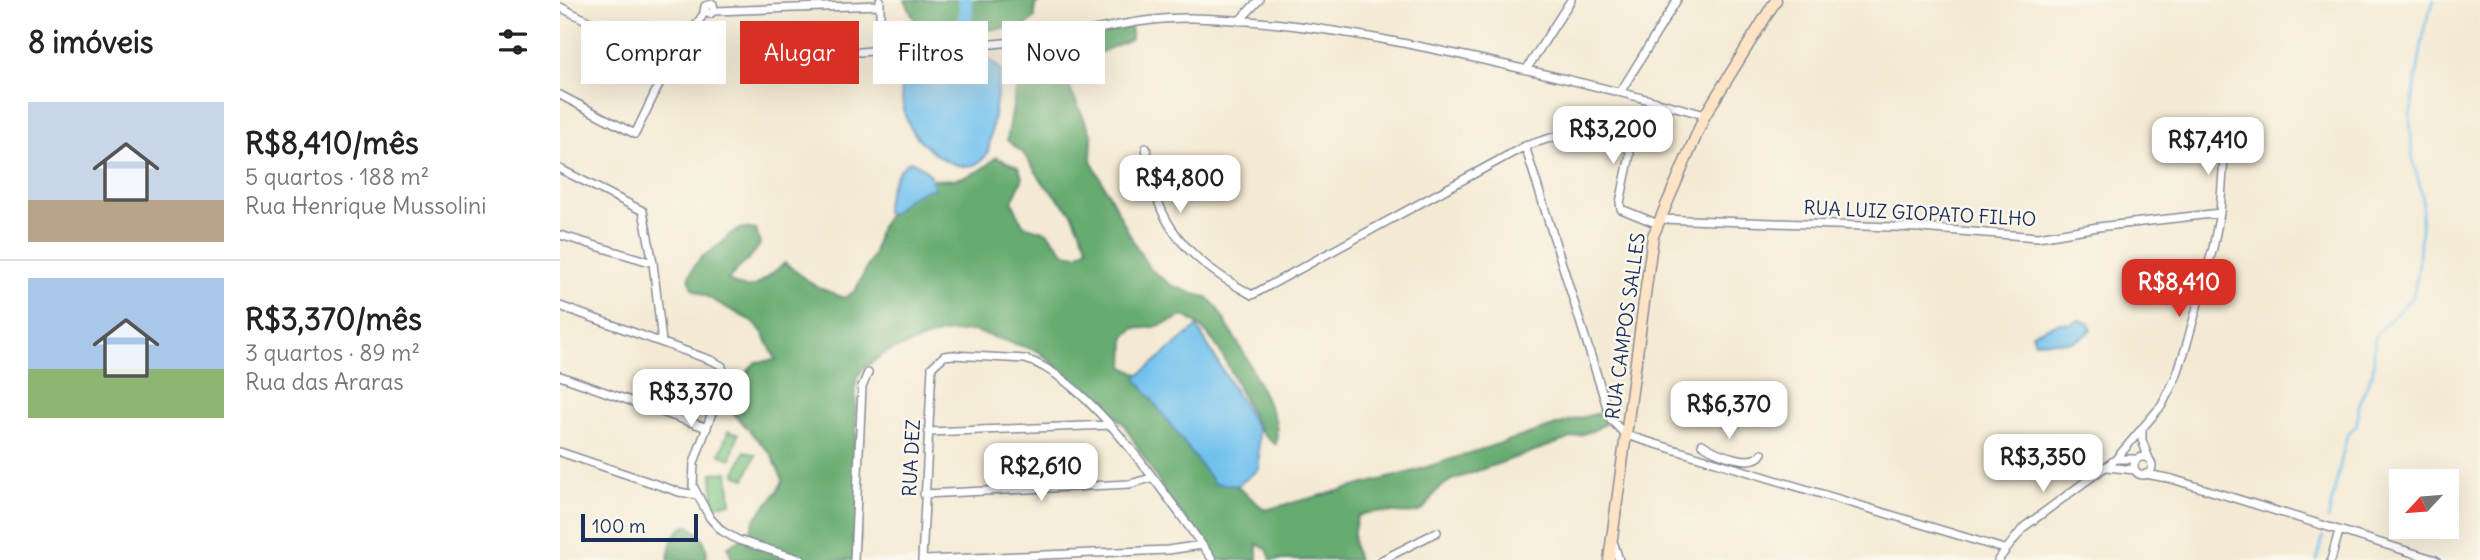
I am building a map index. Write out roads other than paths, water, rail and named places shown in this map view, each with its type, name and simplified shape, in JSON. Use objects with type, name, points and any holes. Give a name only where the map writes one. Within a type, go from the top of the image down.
[{"type":"main road","name":"RUA CAMPOS SALLES","points":[[1609,560],[1653,236],[1705,115],[1776,0]]},
{"type":"street","points":[[696,0],[705,8]]},
{"type":"street","points":[[1240,21],[1259,0]]},
{"type":"street","points":[[1526,69],[1572,0]]},
{"type":"street","points":[[1621,91],[1677,0]]},
{"type":"street","points":[[696,21],[705,8],[713,4],[714,11],[880,3],[880,21]]},
{"type":"street","points":[[560,7],[589,21]]},
{"type":"street","points":[[988,45],[1056,37],[1142,21],[1189,18],[1240,21],[1345,32],[1526,69],[1621,91],[1705,115]]},
{"type":"street","points":[[860,52],[873,51]]},
{"type":"street","points":[[560,95],[635,134],[659,84]]},
{"type":"street","points":[[1146,148],[1158,200],[1169,225],[1186,248],[1221,278],[1252,295],[1525,146],[1576,130],[1625,143],[1630,155],[1620,202],[1621,209],[1659,222]]},
{"type":"street","points":[[1998,560],[2024,527],[2116,459],[2162,405],[2176,377],[2209,260],[2220,214],[2225,143]]},
{"type":"street","points":[[1525,146],[1611,420],[1626,435],[2004,550]]},
{"type":"street","points":[[560,169],[639,207],[646,217],[662,342]]},
{"type":"street","name":"RUA LUIZ GIOPATO FILHO","points":[[1659,222],[1908,227],[2038,237],[2098,227],[2220,214]]},
{"type":"street","points":[[560,236],[653,264]]},
{"type":"street","points":[[560,306],[722,366],[724,379],[694,463],[693,486],[710,519],[722,531],[738,540],[802,560]]},
{"type":"street","name":"RUA DEZ","points":[[923,560],[932,367],[938,360],[953,355],[1025,359],[1035,362],[1090,402],[1111,425]]},
{"type":"street","points":[[854,560],[862,387],[868,373]]},
{"type":"street","points":[[560,376],[707,428]]},
{"type":"street","points":[[928,432],[1111,425],[1213,560]]},
{"type":"street","points":[[2142,428],[2142,440],[2150,461],[2150,471],[2146,474]]},
{"type":"street","points":[[2132,440],[2133,466],[2139,474],[2172,479],[2436,560]]},
{"type":"street","points":[[1702,444],[1708,449],[1750,462],[1758,459],[1762,453]]},
{"type":"street","points":[[560,452],[678,492],[697,495]]},
{"type":"street","points":[[2116,459],[2145,457],[2172,479]]},
{"type":"street","points":[[2107,467],[2135,470]]},
{"type":"street","points":[[924,494],[1130,484],[1151,478]]},
{"type":"street","points":[[2331,560],[2339,531]]},
{"type":"street","points":[[1382,560],[1437,532]]},
{"type":"street","points":[[1612,539],[1619,560]]},
{"type":"street","points":[[923,560],[1131,556],[1202,545]]},
{"type":"water","points":[[988,59],[1001,70],[988,152],[980,161],[961,166],[939,157],[914,133],[903,105],[901,84],[988,84]]},
{"type":"water","points":[[910,161],[927,171],[934,189],[911,197],[892,214],[885,212],[892,183],[904,165]]},
{"type":"water","points":[[2080,320],[2088,323],[2091,329],[2079,339],[2072,342],[2035,342],[2032,333],[2059,323],[2070,324]]},
{"type":"water","points":[[1197,327],[1258,430],[1259,469],[1237,486],[1214,483],[1136,378]]},
{"type":"waterway","points":[[965,0],[965,21]]},
{"type":"waterway","points":[[2328,519],[2347,435],[2357,425],[2358,405],[2373,372],[2375,335],[2413,296],[2418,272],[2423,199],[2412,155],[2410,118],[2425,25],[2434,0]]},
{"type":"waterway","points":[[2317,560],[2323,537]]}]
